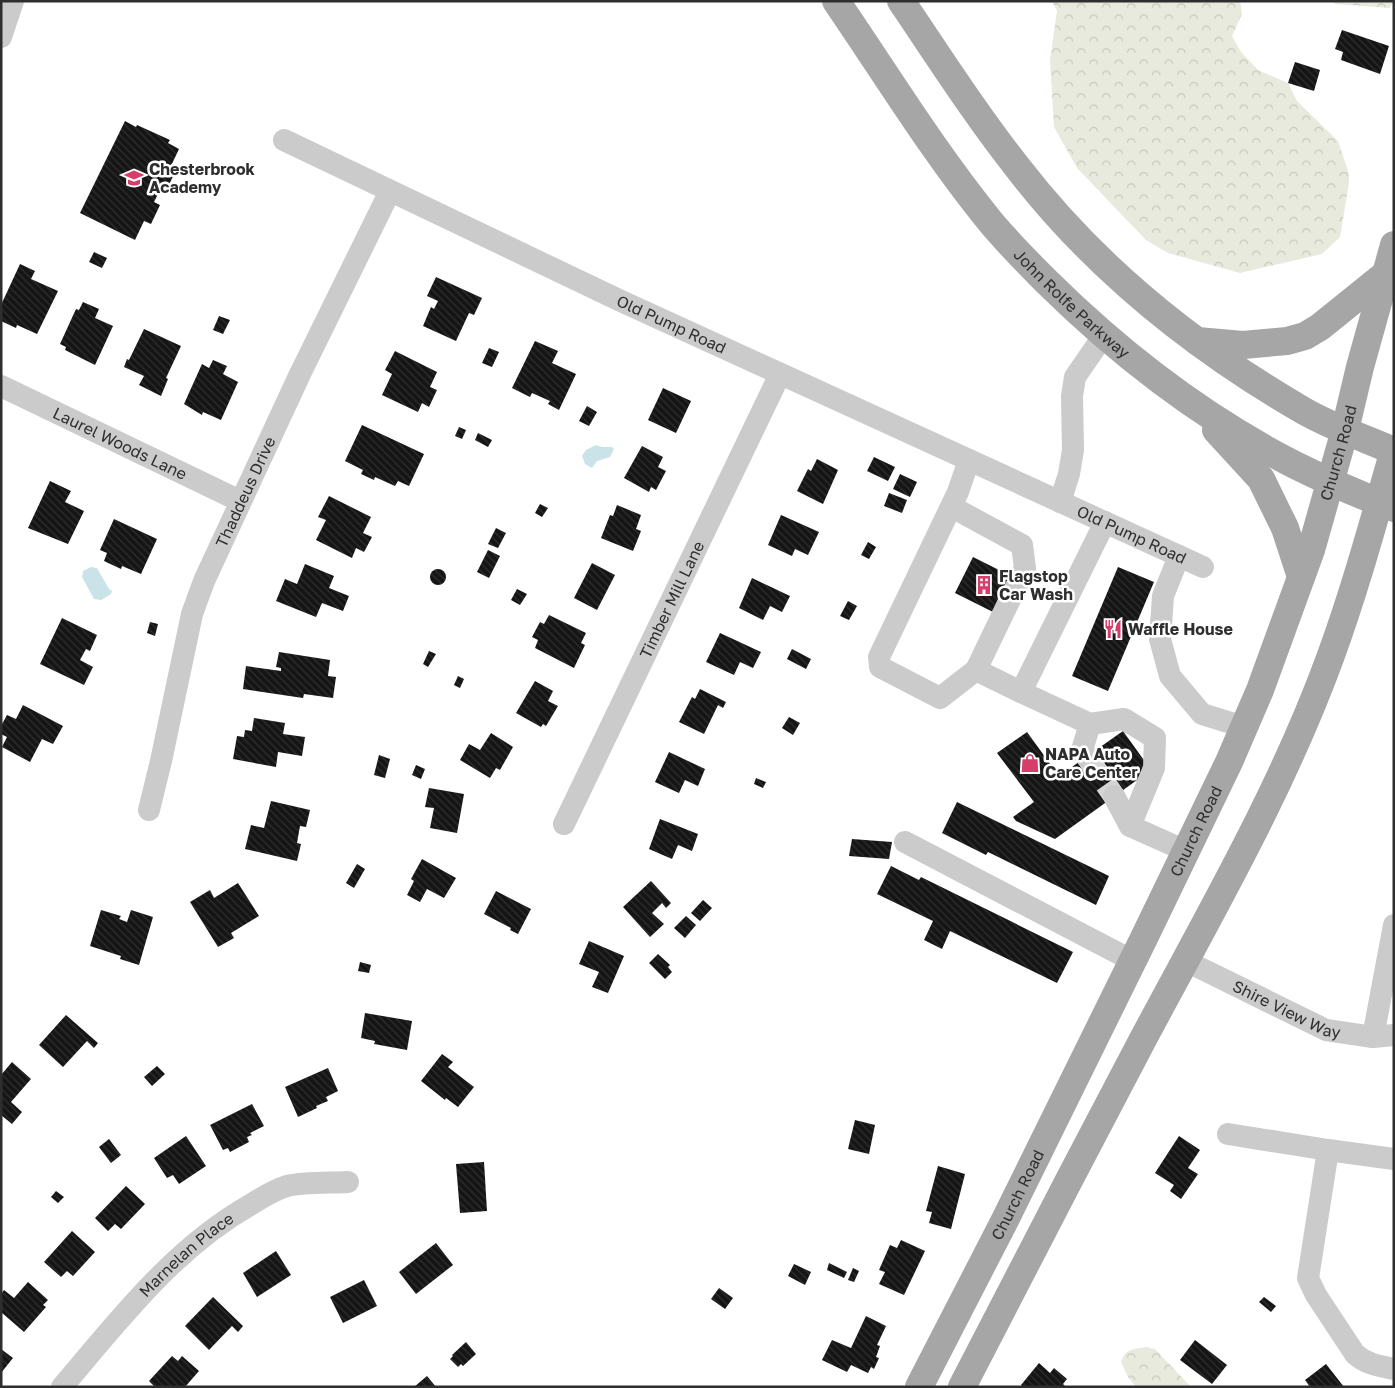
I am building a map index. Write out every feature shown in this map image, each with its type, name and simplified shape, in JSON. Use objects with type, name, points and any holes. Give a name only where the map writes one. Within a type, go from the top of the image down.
[{"type":"main road","name":"John Rolfe Parkway","points":[[836,1],[922,128],[989,220],[1016,250],[1104,335],[1191,403],[1248,438],[1294,465],[1386,505]]},
{"type":"main road","points":[[901,1],[1018,168],[1049,206],[1135,292],[1219,358],[1306,412],[1394,450],[1386,505],[1356,581],[1330,659],[1306,719],[1255,831],[962,1387]]},
{"type":"main road","name":"Church Road","points":[[919,1387],[996,1238],[1133,961],[1230,762],[1260,690],[1301,577],[1330,482],[1394,245]]},
{"type":"main road","points":[[1194,340],[1243,345],[1287,341],[1305,336],[1320,327],[1387,273]]},
{"type":"main road","points":[[1191,403],[1261,479],[1285,528],[1301,577]]},
{"type":"street","points":[[1,37],[12,1]]},
{"type":"street","name":"Old Pump Road","points":[[284,140],[780,374],[1203,567]]},
{"type":"street","name":"Thaddeus Drive","points":[[149,810],[162,761],[192,614],[210,567],[390,191]]},
{"type":"street","name":"Old Pump Road","points":[[1060,502],[1072,450],[1074,377],[1104,335]]},
{"type":"street","name":"Timber Mill Lane","points":[[564,824],[780,374]]},
{"type":"street","name":"Laurel Woods Lane","points":[[1,386],[240,501]]},
{"type":"street","points":[[952,507],[1022,545],[1025,568],[976,670],[940,698],[880,667],[879,656],[952,507],[969,460]]},
{"type":"street","points":[[1021,692],[1105,522]]},
{"type":"street","points":[[1179,556],[1164,596],[1160,639],[1170,676],[1202,714],[1244,727]]},
{"type":"street","points":[[976,670],[1090,724],[1124,719],[1154,738],[1154,768],[1130,826]]},
{"type":"street","points":[[1087,757],[1082,750],[1090,724]]},
{"type":"street","points":[[1114,796],[1130,826],[1186,851]]},
{"type":"street","points":[[905,842],[1133,961]]},
{"type":"street","points":[[1383,1036],[1394,925]]},
{"type":"street","name":"Shire View Way","points":[[1186,961],[1326,1030],[1383,1036]]},
{"type":"street","points":[[1228,1134],[1394,1159]]},
{"type":"street","points":[[1328,1150],[1308,1278],[1316,1296],[1355,1354],[1362,1361],[1394,1369]]},
{"type":"street","name":"Marnelan Place","points":[[62,1387],[146,1288],[170,1264],[209,1231],[234,1214],[287,1186],[348,1182]]},
{"type":"green space","points":[[1052,1],[1240,1],[1242,14],[1232,36],[1241,52],[1258,70],[1288,83],[1297,101],[1338,141],[1349,174],[1340,237],[1322,254],[1240,273],[1168,253],[1146,240],[1077,168],[1054,127],[1050,60],[1057,11]]},
{"type":"green space","points":[[1333,1],[1394,1],[1390,8],[1335,4]]},
{"type":"green space","points":[[1147,1347],[1155,1349],[1191,1387],[1136,1387],[1128,1377],[1121,1362],[1128,1352]]},
{"type":"water","points":[[596,445],[612,447],[614,449],[610,457],[597,461],[592,468],[585,464],[582,456],[586,450]]},
{"type":"water","points":[[91,567],[97,568],[112,591],[111,594],[101,600],[94,599],[82,577],[83,571]]},
{"type":"building","points":[[1342,30],[1389,46],[1380,74],[1341,60],[1343,52],[1335,49]]},
{"type":"building","points":[[1295,62],[1320,70],[1314,91],[1288,83]]},
{"type":"building","name":"Chesterbrook Academy","points":[[125,121],[170,140],[168,143],[179,149],[170,168],[176,170],[167,189],[162,186],[154,202],[160,205],[151,224],[144,221],[135,240],[80,213]]},
{"type":"building","points":[[94,252],[107,258],[102,268],[89,262]]},
{"type":"building","points":[[20,264],[35,271],[31,279],[58,291],[37,334],[17,325],[16,328],[1,321],[1,305]]},
{"type":"building","points":[[436,277],[482,298],[474,315],[469,313],[456,341],[423,326],[431,307],[434,309],[438,301],[427,296]]},
{"type":"building","points":[[83,302],[99,309],[95,318],[113,326],[95,365],[65,350],[66,347],[60,344],[76,309],[79,310]]},
{"type":"building","points":[[219,316],[230,320],[223,334],[213,330]]},
{"type":"building","points":[[144,329],[181,346],[166,378],[168,379],[161,396],[139,385],[144,376],[124,367]]},
{"type":"building","points":[[535,341],[558,351],[552,363],[576,374],[559,410],[548,404],[550,401],[532,393],[530,397],[512,388]]},
{"type":"building","points":[[489,348],[499,352],[492,367],[482,363]]},
{"type":"building","points":[[395,351],[437,372],[430,387],[437,390],[429,407],[422,403],[418,412],[382,395],[392,374],[385,370]]},
{"type":"building","points":[[213,360],[227,366],[223,374],[238,382],[221,420],[203,412],[202,415],[184,404],[202,364],[209,368]]},
{"type":"building","points":[[663,388],[691,401],[676,433],[648,420]]},
{"type":"building","points":[[587,406],[597,412],[589,426],[579,421]]},
{"type":"building","points":[[362,425],[424,454],[409,486],[398,481],[395,486],[375,477],[374,480],[361,474],[363,470],[345,461]]},
{"type":"building","points":[[459,427],[466,430],[462,439],[455,436]]},
{"type":"building","points":[[478,433],[492,440],[488,447],[475,440]]},
{"type":"building","points":[[642,446],[663,457],[658,467],[666,471],[656,490],[651,487],[649,492],[624,478]]},
{"type":"building","points":[[874,457],[895,467],[888,481],[867,471]]},
{"type":"building","points":[[817,459],[838,470],[823,504],[797,491],[808,469],[811,471]]},
{"type":"building","points":[[900,474],[917,482],[910,497],[893,489]]},
{"type":"building","points":[[50,481],[71,491],[65,502],[84,511],[68,544],[28,528]]},
{"type":"building","points":[[889,493],[907,500],[902,513],[884,506]]},
{"type":"building","points":[[329,496],[371,517],[363,533],[372,537],[364,552],[356,548],[352,558],[316,540],[326,520],[318,517]]},
{"type":"building","points":[[540,504],[548,508],[542,517],[535,513]]},
{"type":"building","points":[[617,505],[641,515],[636,529],[641,531],[633,551],[601,538],[610,515],[613,516]]},
{"type":"building","points":[[781,515],[819,532],[808,555],[795,549],[792,556],[768,545]]},
{"type":"building","points":[[114,519],[157,539],[141,574],[122,566],[121,569],[104,561],[107,553],[100,550]]},
{"type":"building","points":[[496,528],[506,533],[498,548],[488,544]]},
{"type":"building","points":[[868,542],[876,547],[869,559],[861,555]]},
{"type":"building","points":[[488,550],[500,556],[489,578],[477,572]]},
{"type":"building","name":"Flagstop Car Wash","points":[[973,557],[1013,577],[995,613],[955,593]]},
{"type":"building","points":[[592,563],[615,575],[597,610],[574,598]]},
{"type":"building","points":[[305,564],[334,576],[329,588],[349,596],[343,611],[322,603],[316,617],[276,601],[285,579],[297,584]]},
{"type":"building","name":"Waffle House","points":[[1118,567],[1154,582],[1108,691],[1072,676]]},
{"type":"building","points":[[438,569],[446,577],[438,585],[430,577]]},
{"type":"building","points":[[752,578],[790,596],[782,612],[770,606],[763,620],[739,608]]},
{"type":"building","points":[[517,589],[527,594],[520,605],[511,600]]},
{"type":"building","points":[[848,601],[857,606],[849,620],[840,616]]},
{"type":"building","points":[[549,615],[586,633],[581,643],[585,645],[574,668],[535,648],[538,640],[532,637],[540,622],[544,624]]},
{"type":"building","points":[[62,618],[97,635],[90,651],[86,649],[80,660],[93,667],[84,685],[40,664]]},
{"type":"building","points":[[150,622],[158,624],[155,636],[147,633]]},
{"type":"building","points":[[720,633],[761,652],[753,668],[740,662],[734,675],[706,662]]},
{"type":"building","points":[[792,649],[811,659],[806,669],[787,659]]},
{"type":"building","points":[[429,651],[436,654],[428,667],[423,664]]},
{"type":"building","points":[[279,652],[330,660],[328,676],[336,677],[333,698],[304,694],[303,698],[243,689],[246,666],[281,671],[281,668],[276,667]]},
{"type":"building","points":[[458,676],[464,679],[460,688],[454,685]]},
{"type":"building","points":[[535,681],[553,691],[548,701],[558,706],[546,726],[543,724],[541,727],[516,713]]},
{"type":"building","points":[[700,689],[726,702],[723,708],[718,705],[704,734],[679,722],[692,697],[695,699]]},
{"type":"building","points":[[23,705],[63,726],[53,744],[42,739],[30,762],[2,747],[7,737],[1,734],[1,726],[7,715],[16,719]]},
{"type":"building","points":[[789,717],[800,723],[793,735],[782,728]]},
{"type":"building","points":[[254,718],[285,723],[283,734],[305,737],[302,756],[278,752],[276,767],[233,759],[237,736],[244,737],[245,730],[252,731]]},
{"type":"building","points":[[1123,731],[1151,770],[1055,839],[1016,821],[1013,817],[1034,802],[997,753],[1027,732],[1059,776]]},
{"type":"building","points":[[491,733],[513,747],[500,770],[496,768],[490,778],[460,760],[469,744],[480,750]]},
{"type":"building","points":[[669,752],[705,769],[698,786],[685,780],[679,793],[655,782]]},
{"type":"building","points":[[379,755],[390,759],[385,778],[374,775]]},
{"type":"building","points":[[416,765],[425,769],[421,779],[412,775]]},
{"type":"building","points":[[756,778],[766,782],[763,788],[754,784]]},
{"type":"building","points":[[429,788],[464,794],[457,833],[430,828],[434,808],[425,807]]},
{"type":"building","points":[[271,801],[310,810],[306,827],[300,826],[297,843],[301,844],[297,861],[245,849],[251,825],[264,828]]},
{"type":"building","points":[[957,802],[1109,876],[1096,905],[988,852],[986,855],[942,833]]},
{"type":"building","points":[[660,819],[698,834],[692,851],[678,845],[672,859],[649,849]]},
{"type":"building","points":[[852,839],[892,842],[889,859],[849,856]]},
{"type":"building","points":[[422,859],[456,878],[444,898],[427,889],[420,902],[407,895],[414,881],[411,879]]},
{"type":"building","points":[[357,864],[365,869],[354,888],[346,883]]},
{"type":"building","points":[[891,866],[919,880],[921,877],[1073,952],[1057,983],[950,931],[942,949],[924,940],[933,921],[877,894]]},
{"type":"building","points":[[651,881],[671,903],[666,908],[662,903],[652,913],[664,924],[650,937],[623,907]]},
{"type":"building","points":[[238,883],[259,916],[231,933],[234,938],[218,947],[190,902],[210,890],[214,898]]},
{"type":"building","points":[[496,891],[531,909],[518,934],[510,930],[511,928],[484,914]]},
{"type":"building","points":[[703,900],[712,908],[700,921],[691,913]]},
{"type":"building","points":[[101,910],[121,916],[119,919],[127,922],[131,910],[153,917],[139,965],[120,959],[121,956],[90,946]]},
{"type":"building","points":[[686,916],[696,925],[685,938],[674,928]]},
{"type":"building","points":[[589,941],[624,956],[608,993],[592,987],[599,972],[579,964]]},
{"type":"building","points":[[658,954],[670,965],[668,967],[672,972],[665,979],[649,963]]},
{"type":"building","points":[[360,962],[371,965],[369,973],[358,971]]},
{"type":"building","points":[[365,1013],[412,1021],[407,1050],[374,1044],[375,1041],[361,1038]]},
{"type":"building","points":[[66,1015],[98,1043],[94,1048],[87,1041],[63,1067],[39,1045]]},
{"type":"building","points":[[442,1054],[453,1062],[448,1067],[474,1087],[458,1107],[446,1098],[445,1100],[421,1081]]},
{"type":"building","points":[[12,1062],[31,1079],[11,1102],[22,1112],[12,1124],[1,1115],[1,1075]]},
{"type":"building","points":[[157,1066],[165,1074],[152,1086],[144,1077]]},
{"type":"building","points":[[328,1068],[338,1091],[326,1097],[328,1101],[298,1117],[285,1087]]},
{"type":"building","points":[[252,1104],[264,1126],[250,1133],[252,1135],[247,1137],[249,1142],[230,1152],[228,1148],[223,1150],[210,1125]]},
{"type":"building","points":[[855,1120],[875,1125],[869,1154],[848,1149]]},
{"type":"building","points":[[186,1136],[206,1166],[179,1184],[173,1175],[167,1178],[154,1158]]},
{"type":"building","points":[[1179,1136],[1200,1150],[1188,1168],[1198,1174],[1181,1199],[1170,1191],[1174,1185],[1155,1173]]},
{"type":"building","points":[[109,1139],[121,1155],[111,1163],[99,1147]]},
{"type":"building","points":[[484,1162],[487,1211],[460,1213],[456,1164]]},
{"type":"building","points":[[938,1166],[965,1174],[951,1229],[929,1223],[932,1212],[926,1211]]},
{"type":"building","points":[[126,1186],[145,1204],[121,1229],[115,1224],[108,1231],[95,1218]]},
{"type":"building","points":[[56,1191],[64,1197],[58,1203],[51,1197]]},
{"type":"building","points":[[72,1231],[95,1252],[73,1276],[67,1271],[61,1277],[44,1262]]},
{"type":"building","points":[[901,1240],[925,1251],[904,1295],[879,1284],[885,1272],[879,1270],[890,1245],[897,1248]]},
{"type":"building","points":[[436,1243],[453,1265],[416,1294],[399,1272]]},
{"type":"building","points":[[276,1251],[291,1275],[257,1297],[243,1273]]},
{"type":"building","points":[[829,1263],[847,1272],[844,1278],[827,1270]]},
{"type":"building","points":[[794,1264],[811,1272],[805,1285],[788,1276]]},
{"type":"building","points":[[853,1268],[859,1271],[854,1282],[848,1280]]},
{"type":"building","points":[[364,1280],[377,1306],[343,1323],[330,1297]]},
{"type":"building","points":[[28,1282],[48,1300],[43,1305],[46,1307],[24,1332],[1,1312],[1,1294],[4,1290],[14,1298]]},
{"type":"building","points":[[719,1288],[733,1298],[725,1309],[711,1299]]},
{"type":"building","points":[[213,1297],[243,1326],[238,1332],[232,1326],[209,1350],[185,1326]]},
{"type":"building","points":[[1264,1297],[1276,1306],[1271,1312],[1259,1302]]},
{"type":"building","points":[[866,1316],[886,1326],[877,1345],[880,1346],[876,1357],[879,1358],[874,1369],[871,1367],[868,1373],[851,1365],[847,1372],[822,1360],[832,1340],[851,1348]]},
{"type":"building","points":[[1195,1340],[1227,1365],[1212,1384],[1180,1360]]},
{"type":"building","points":[[466,1342],[476,1354],[463,1366],[461,1364],[458,1367],[450,1359]]},
{"type":"building","points":[[1,1349],[13,1358],[1,1373]]},
{"type":"building","points":[[172,1356],[178,1361],[182,1356],[199,1371],[185,1387],[155,1387],[149,1381]]},
{"type":"building","points":[[1039,1363],[1050,1373],[1054,1368],[1067,1379],[1063,1384],[1066,1387],[1023,1387],[1021,1385]]},
{"type":"building","points":[[1326,1364],[1344,1387],[1310,1387],[1305,1380]]},
{"type":"building","points":[[427,1376],[436,1387],[414,1387]]},
{"type":"tunnel","points":[[1087,757],[1114,796]]},
{"type":"place","name":"Chesterbrook Academy","points":[[134,178]]},
{"type":"place","name":"Flagstop Car Wash","points":[[984,585]]},
{"type":"place","name":"Waffle House","points":[[1113,629]]},
{"type":"place","name":"NAPA Auto Care Center","points":[[1030,763]]}]
